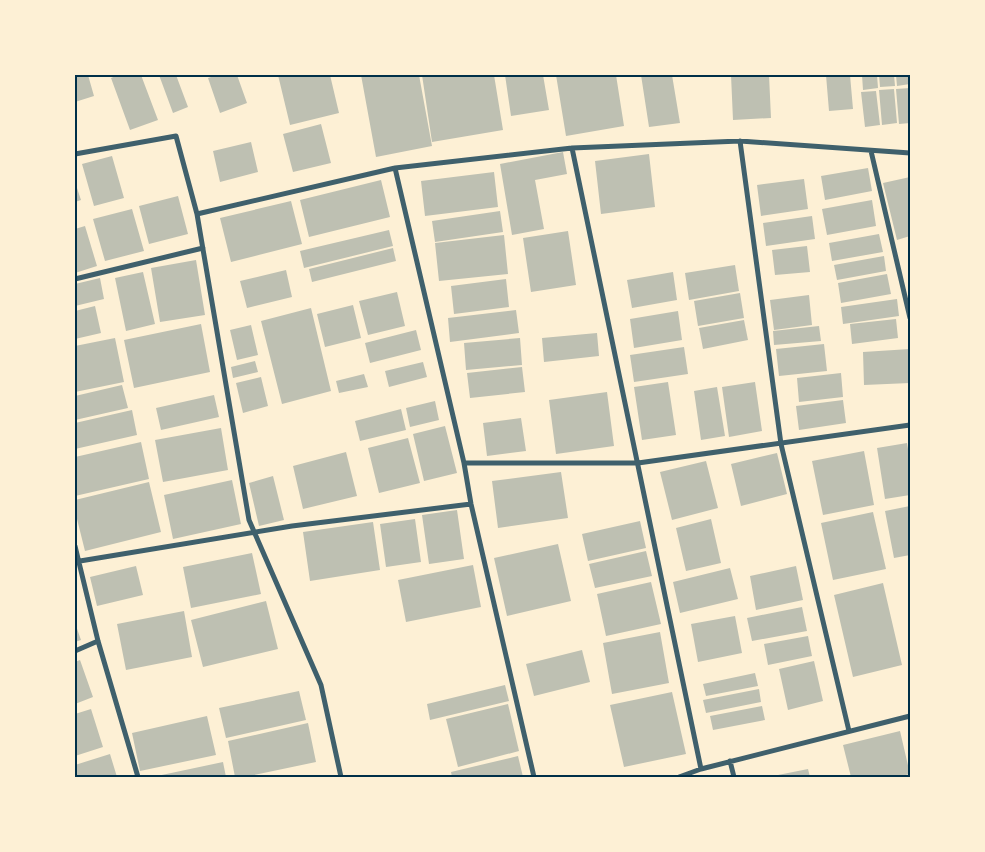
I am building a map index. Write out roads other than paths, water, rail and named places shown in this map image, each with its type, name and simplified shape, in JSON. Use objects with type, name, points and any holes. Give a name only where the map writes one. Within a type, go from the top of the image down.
[{"type":"street","points":[[75,154],[176,136],[197,214],[249,520],[321,685],[340,777]]},
{"type":"street","points":[[740,141],[781,444],[849,731]]},
{"type":"street","points":[[197,214],[395,168],[572,148],[740,141],[910,153]]},
{"type":"street","points":[[572,148],[701,769]]},
{"type":"street","points":[[871,151],[910,318]]},
{"type":"street","points":[[395,168],[464,463],[471,504],[534,777]]},
{"type":"street","points":[[75,279],[203,248]]},
{"type":"street","points":[[464,463],[638,462],[910,425]]},
{"type":"street","points":[[80,561],[255,532],[471,504]]},
{"type":"street","points":[[75,546],[98,641],[138,777]]},
{"type":"street","points":[[75,651],[98,641]]},
{"type":"street","points":[[679,777],[730,761],[910,716]]},
{"type":"street","points":[[730,761],[734,777]]}]
